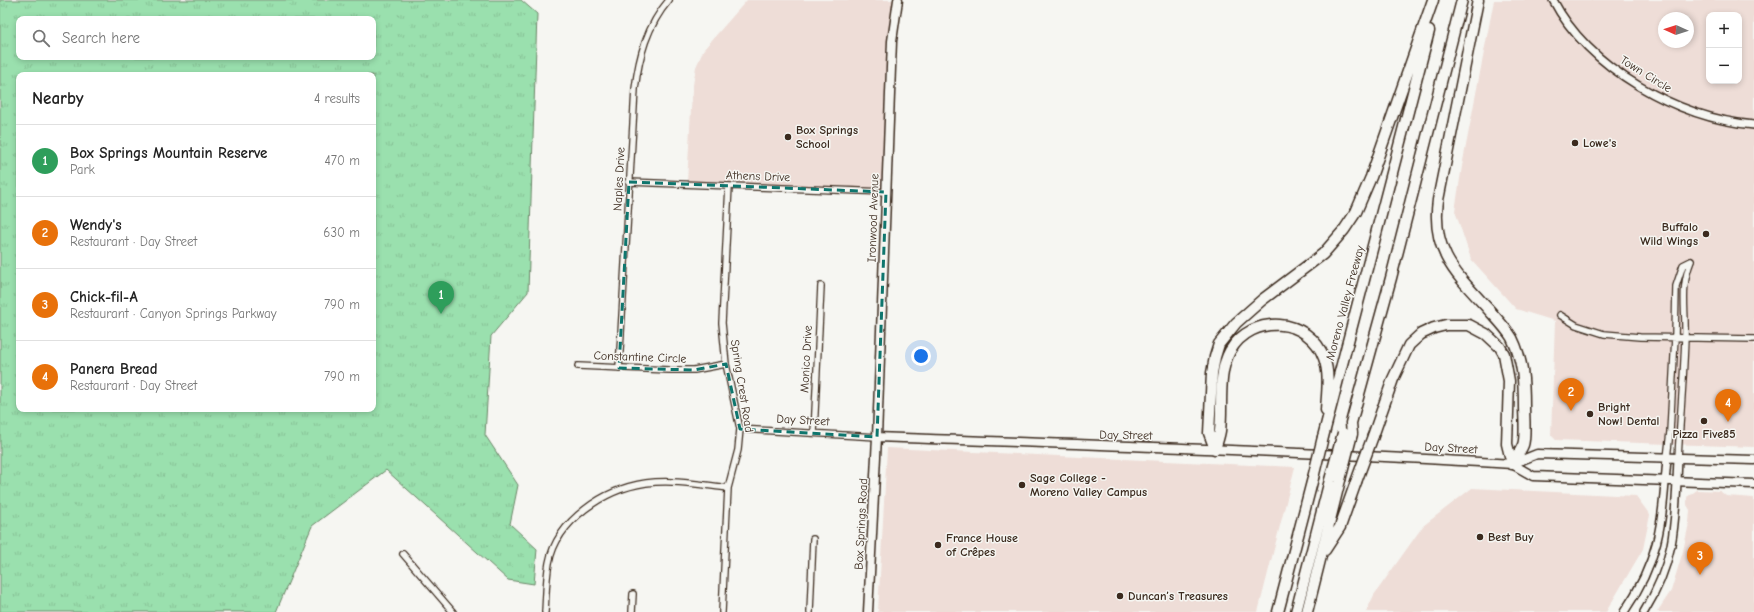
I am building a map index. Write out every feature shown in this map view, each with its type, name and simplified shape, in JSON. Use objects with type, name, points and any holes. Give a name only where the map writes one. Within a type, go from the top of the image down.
[{"type":"highway","points":[[1215,449],[1209,433],[1212,373],[1214,357],[1219,344],[1227,333],[1246,314],[1323,254],[1344,230],[1356,212],[1371,176],[1433,0]]},
{"type":"highway","name":"Moreno Valley Freeway","points":[[1278,612],[1437,0]]},
{"type":"highway","points":[[1296,612],[1335,480],[1391,278],[1462,0]]},
{"type":"highway","points":[[1478,0],[1438,200],[1437,228],[1444,254],[1452,267],[1506,329],[1517,351],[1523,376],[1524,389],[1524,444],[1512,464]]},
{"type":"highway","points":[[1215,449],[1220,432],[1226,361],[1238,340],[1246,333],[1255,328],[1270,325],[1289,326],[1304,332],[1311,338],[1322,353],[1326,364],[1328,378],[1324,434]]},
{"type":"highway","points":[[1321,557],[1340,527],[1393,379],[1409,345],[1421,334],[1434,328],[1446,325],[1469,325],[1486,334],[1500,347],[1504,354],[1509,381],[1507,444],[1512,464]]},
{"type":"highway","points":[[1307,612],[1321,557],[1335,480]]},
{"type":"main road","name":"Ironwood Avenue","points":[[877,437],[892,41],[898,0]]},
{"type":"main road","name":"Day Street","points":[[877,437],[1215,449],[1512,464],[1537,454],[1754,460]]},
{"type":"main road","name":"Box Springs Road","points":[[868,612],[877,437]]},
{"type":"main road","name":"Day Street","points":[[1512,464],[1533,476],[1677,480],[1754,484]]},
{"type":"street","name":"Naples Drive","points":[[619,368],[637,66],[649,31],[659,12],[669,0]]},
{"type":"street","name":"Town Circle","points":[[1553,0],[1570,26],[1589,47],[1614,68],[1639,85],[1671,103],[1712,118],[1732,123],[1754,125]]},
{"type":"street","name":"Athens Drive","points":[[629,182],[886,192]]},
{"type":"street","name":"Spring Crest Road","points":[[722,612],[728,488],[738,450],[740,429],[726,364],[722,323],[729,186]]},
{"type":"street","points":[[1624,612],[1638,592],[1647,574],[1657,545],[1662,518],[1670,432],[1676,337],[1676,286],[1683,266],[1691,261],[1684,280],[1683,289],[1685,337],[1675,529],[1658,587],[1644,612]]},
{"type":"street","name":"Monico Drive","points":[[814,433],[821,286]]},
{"type":"street","points":[[1560,316],[1576,325],[1604,334],[1754,339]]},
{"type":"street","name":"Constantine Circle","points":[[578,366],[694,370],[726,364]]},
{"type":"street","name":"Day Street","points":[[740,429],[877,437]]},
{"type":"street","points":[[545,612],[549,563],[556,542],[567,526],[583,511],[625,488],[647,483],[666,481],[728,488]]},
{"type":"street","points":[[810,612],[813,539]]},
{"type":"street","points":[[403,554],[453,612]]},
{"type":"street","points":[[632,612],[633,594]]},
{"type":"highlighted area","points":[[629,182],[886,192],[877,437],[740,429],[726,364],[694,370],[619,368]]},
{"type":"shaded area","name":"Box Springs School","points":[[747,0],[896,0],[884,191],[687,183],[692,91],[696,67],[704,49]]},
{"type":"shaded area","points":[[1494,0],[1754,0],[1754,447],[1556,440],[1551,435],[1555,321],[1516,309],[1471,259],[1455,211],[1462,166]]},
{"type":"shaded area","points":[[887,448],[1295,467],[1258,612],[878,612]]},
{"type":"shaded area","points":[[1472,488],[1636,496],[1650,515],[1643,549],[1606,612],[1366,612],[1374,595],[1423,526]]},
{"type":"shaded area","points":[[1697,490],[1720,491],[1726,496],[1754,498],[1754,612],[1657,612],[1671,591],[1683,551],[1689,523],[1690,510],[1687,505],[1687,497]]},
{"type":"green space","points":[[0,0],[521,0],[537,14],[528,292],[491,336],[485,435],[518,485],[510,524],[537,549],[534,584],[508,580],[386,470],[312,526],[276,612],[0,612]]},
{"type":"place","name":"Box Springs School","points":[[788,137]]},
{"type":"place","name":"Lowe's","points":[[1575,143]]},
{"type":"place","name":"Buffalo Wild Wings","points":[[1706,234]]},
{"type":"place","name":"Box Springs Mountain Reserve","points":[[441,314]]},
{"type":"place","name":"Wendy's","points":[[1571,411]]},
{"type":"place","name":"Bright Now! Dental","points":[[1590,414]]},
{"type":"place","name":"Pizza Five85","points":[[1704,421]]},
{"type":"place","name":"Panera Bread","points":[[1728,422]]},
{"type":"place","name":"Sage College - Moreno Valley Campus","points":[[1022,485]]},
{"type":"place","name":"Best Buy","points":[[1480,537]]},
{"type":"place","name":"France House of Crêpes","points":[[938,545]]},
{"type":"place","name":"Chick-fil-A","points":[[1700,575]]},
{"type":"place","name":"Duncan’s Treasures","points":[[1120,596]]}]
